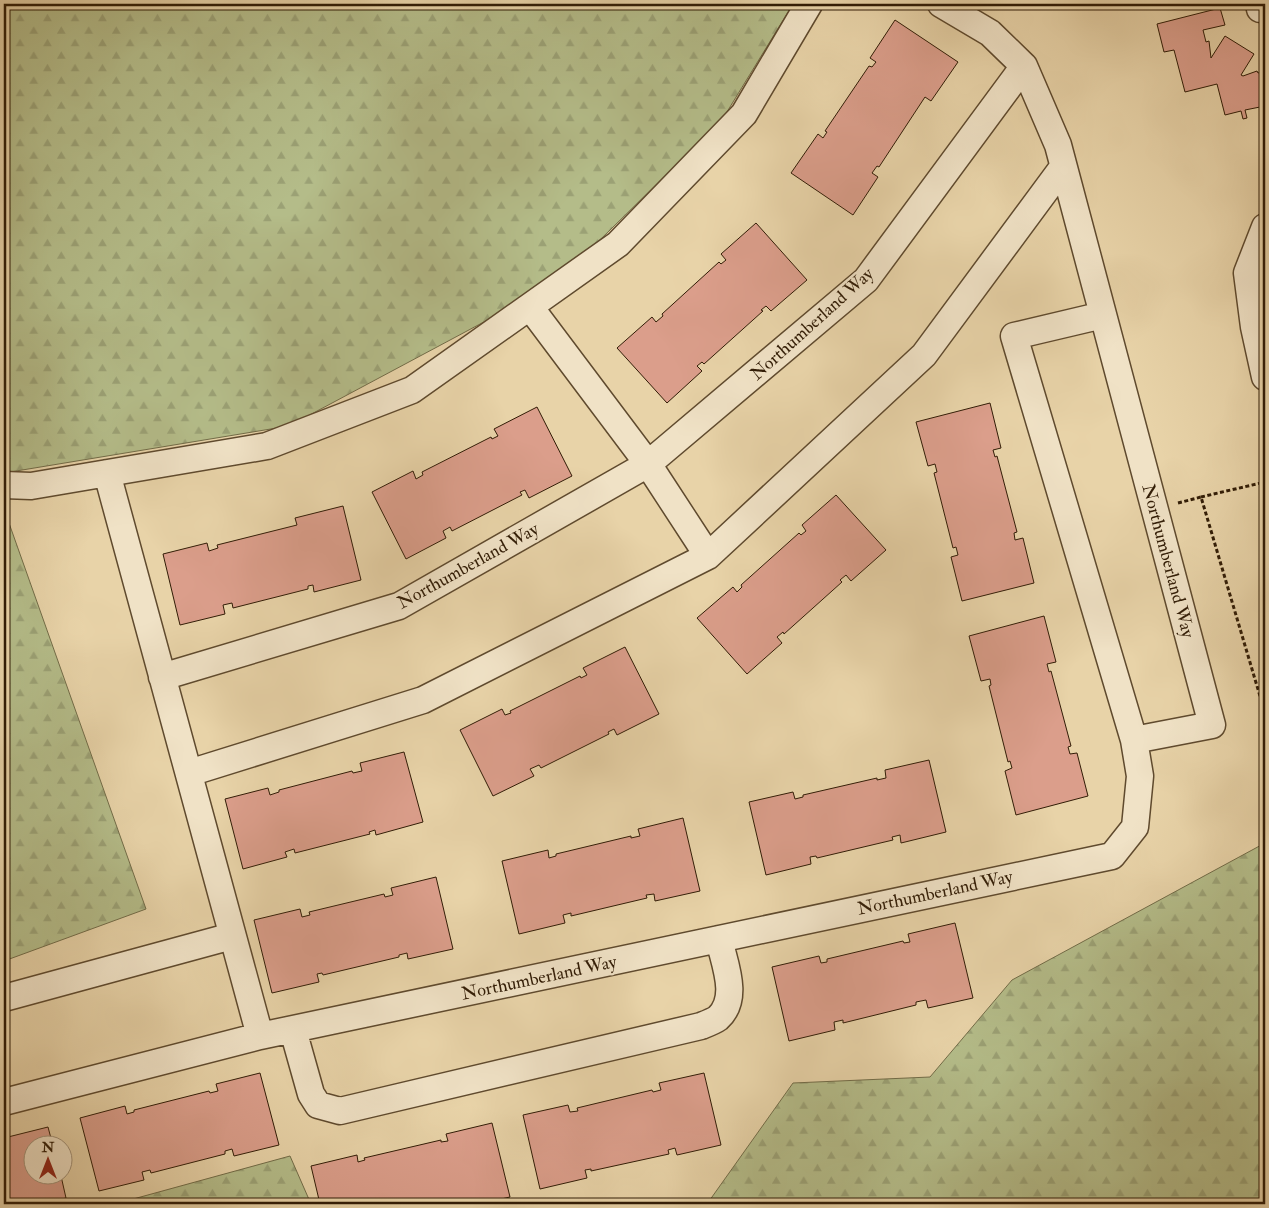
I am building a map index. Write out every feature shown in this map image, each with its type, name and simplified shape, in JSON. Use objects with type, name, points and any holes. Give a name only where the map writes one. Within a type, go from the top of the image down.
[{"type":"street","points":[[4,485],[31,486],[267,446],[412,390],[618,244],[744,114],[809,4]]},
{"type":"street","name":"Northumberland Way","points":[[4,1102],[260,1036],[1112,856],[1135,827],[1140,776],[1134,740],[1212,725],[1058,145],[1024,66],[990,32],[941,4]]},
{"type":"street","points":[[1259,4],[1260,9],[1265,8]]},
{"type":"street","name":"Northumberland Way","points":[[162,677],[399,606],[648,464],[866,280],[1024,66]]},
{"type":"street","points":[[189,774],[423,700],[708,556],[924,355],[1064,167]]},
{"type":"street","points":[[1265,229],[1247,273],[1254,326],[1265,377]]},
{"type":"street","points":[[530,307],[648,464],[708,556]]},
{"type":"street","points":[[1103,315],[1014,336],[1134,740]]},
{"type":"street","points":[[107,473],[260,1036]]},
{"type":"street","points":[[4,998],[232,936]]},
{"type":"street","points":[[293,1030],[311,1094],[318,1105],[340,1111],[701,1026],[718,1018],[728,1002],[730,986],[719,939]]},
{"type":"path","points":[[1154,508],[1265,482]]},
{"type":"path","points":[[1201,498],[1265,714]]},
{"type":"green space","points":[[4,4],[793,4],[722,120],[555,284],[289,426],[4,473]]},
{"type":"green space","points":[[4,509],[146,909],[4,961]]},
{"type":"green space","points":[[1265,843],[1265,1204],[707,1204],[793,1083],[930,1077],[1012,980]]},
{"type":"green space","points":[[290,1156],[311,1204],[115,1204]]},
{"type":"building","points":[[1220,8],[1225,25],[1203,30],[1206,42],[1209,41],[1211,58],[1225,36],[1254,54],[1241,75],[1265,71],[1265,106],[1245,110],[1247,118],[1243,119],[1241,111],[1225,115],[1217,84],[1185,92],[1174,50],[1164,52],[1157,24]]},
{"type":"building","points":[[895,20],[958,62],[931,101],[925,97],[879,167],[877,166],[872,173],[878,177],[853,215],[791,173],[818,134],[823,138],[827,132],[825,131],[869,66],[872,67],[876,62],[870,58]]},
{"type":"building","points":[[756,223],[807,280],[771,311],[766,306],[761,310],[763,311],[704,364],[702,362],[697,366],[702,371],[667,403],[617,348],[652,317],[656,322],[663,316],[662,314],[719,262],[721,264],[726,260],[721,254]]},
{"type":"building","points":[[990,403],[1001,448],[993,450],[995,457],[997,456],[1017,532],[1014,533],[1015,540],[1023,538],[1034,583],[962,601],[951,557],[958,555],[956,547],[953,548],[934,473],[937,472],[935,464],[928,466],[916,422]]},
{"type":"building","points":[[537,407],[572,476],[529,498],[525,490],[520,492],[522,495],[452,531],[450,527],[443,531],[446,538],[406,559],[372,492],[413,471],[416,479],[423,475],[422,472],[491,437],[492,439],[498,436],[494,429]]},
{"type":"building","points":[[836,495],[886,550],[851,581],[846,575],[840,580],[842,582],[784,634],[783,632],[777,637],[782,643],[747,674],[697,618],[733,587],[737,592],[742,587],[741,585],[799,533],[801,535],[806,531],[802,525]]},
{"type":"building","points":[[343,506],[361,580],[314,592],[313,585],[308,586],[308,589],[233,608],[232,603],[223,605],[225,614],[180,625],[163,554],[207,543],[209,551],[218,548],[217,545],[297,525],[295,518]]},
{"type":"building","points":[[1044,616],[1056,662],[1047,664],[1049,672],[1051,671],[1071,746],[1068,747],[1070,754],[1077,753],[1088,796],[1016,815],[1005,771],[1012,768],[1010,761],[1008,762],[989,686],[991,685],[990,679],[981,681],[969,636]]},
{"type":"building","points":[[625,647],[659,714],[617,735],[614,729],[608,732],[609,734],[541,768],[539,765],[530,769],[534,776],[493,796],[460,730],[502,709],[505,715],[511,713],[510,711],[580,676],[581,678],[587,675],[583,668]]},
{"type":"building","points":[[404,752],[423,822],[376,835],[375,830],[369,832],[370,834],[295,853],[294,849],[285,852],[287,857],[243,869],[225,799],[268,788],[270,795],[279,792],[279,790],[352,771],[353,773],[362,771],[360,763]]},
{"type":"building","points":[[929,760],[946,832],[901,843],[900,835],[892,837],[893,840],[817,858],[816,856],[810,857],[811,864],[766,875],[749,802],[793,792],[795,799],[803,797],[803,795],[877,778],[877,780],[886,778],[885,770]]},
{"type":"building","points":[[683,818],[700,891],[655,901],[654,894],[646,895],[647,898],[571,916],[571,913],[563,915],[565,923],[519,934],[502,861],[548,850],[549,858],[556,856],[556,854],[631,836],[631,838],[640,836],[638,829]]},
{"type":"building","points":[[436,877],[453,949],[408,959],[407,953],[399,955],[399,957],[323,975],[322,973],[317,974],[319,982],[272,993],[254,920],[300,909],[302,917],[310,915],[309,912],[384,894],[385,897],[393,895],[391,888]]},
{"type":"building","points":[[955,923],[973,998],[928,1008],[926,1000],[916,1002],[916,1005],[843,1023],[843,1020],[834,1022],[835,1030],[789,1041],[772,967],[819,956],[821,963],[827,962],[827,959],[903,941],[904,943],[910,942],[908,934]]},
{"type":"building","points":[[260,1073],[279,1145],[234,1156],[232,1149],[225,1151],[225,1154],[151,1173],[150,1170],[142,1172],[144,1180],[99,1191],[80,1118],[125,1106],[127,1114],[134,1112],[134,1110],[209,1091],[210,1093],[218,1091],[216,1084]]},
{"type":"building","points":[[704,1073],[721,1145],[677,1155],[675,1148],[668,1150],[669,1154],[591,1171],[591,1169],[585,1170],[587,1178],[540,1189],[523,1115],[568,1105],[570,1112],[578,1111],[577,1108],[652,1090],[653,1092],[661,1090],[659,1083]]},
{"type":"building","points":[[492,1123],[510,1197],[479,1204],[462,1204],[461,1201],[448,1204],[320,1204],[311,1166],[357,1155],[358,1162],[365,1160],[364,1158],[441,1140],[441,1142],[448,1141],[446,1134]]},
{"type":"building","points":[[48,1127],[50,1136],[22,1136],[22,1186],[63,1186],[66,1198],[42,1204],[4,1204],[4,1146],[6,1145],[4,1138]]}]
